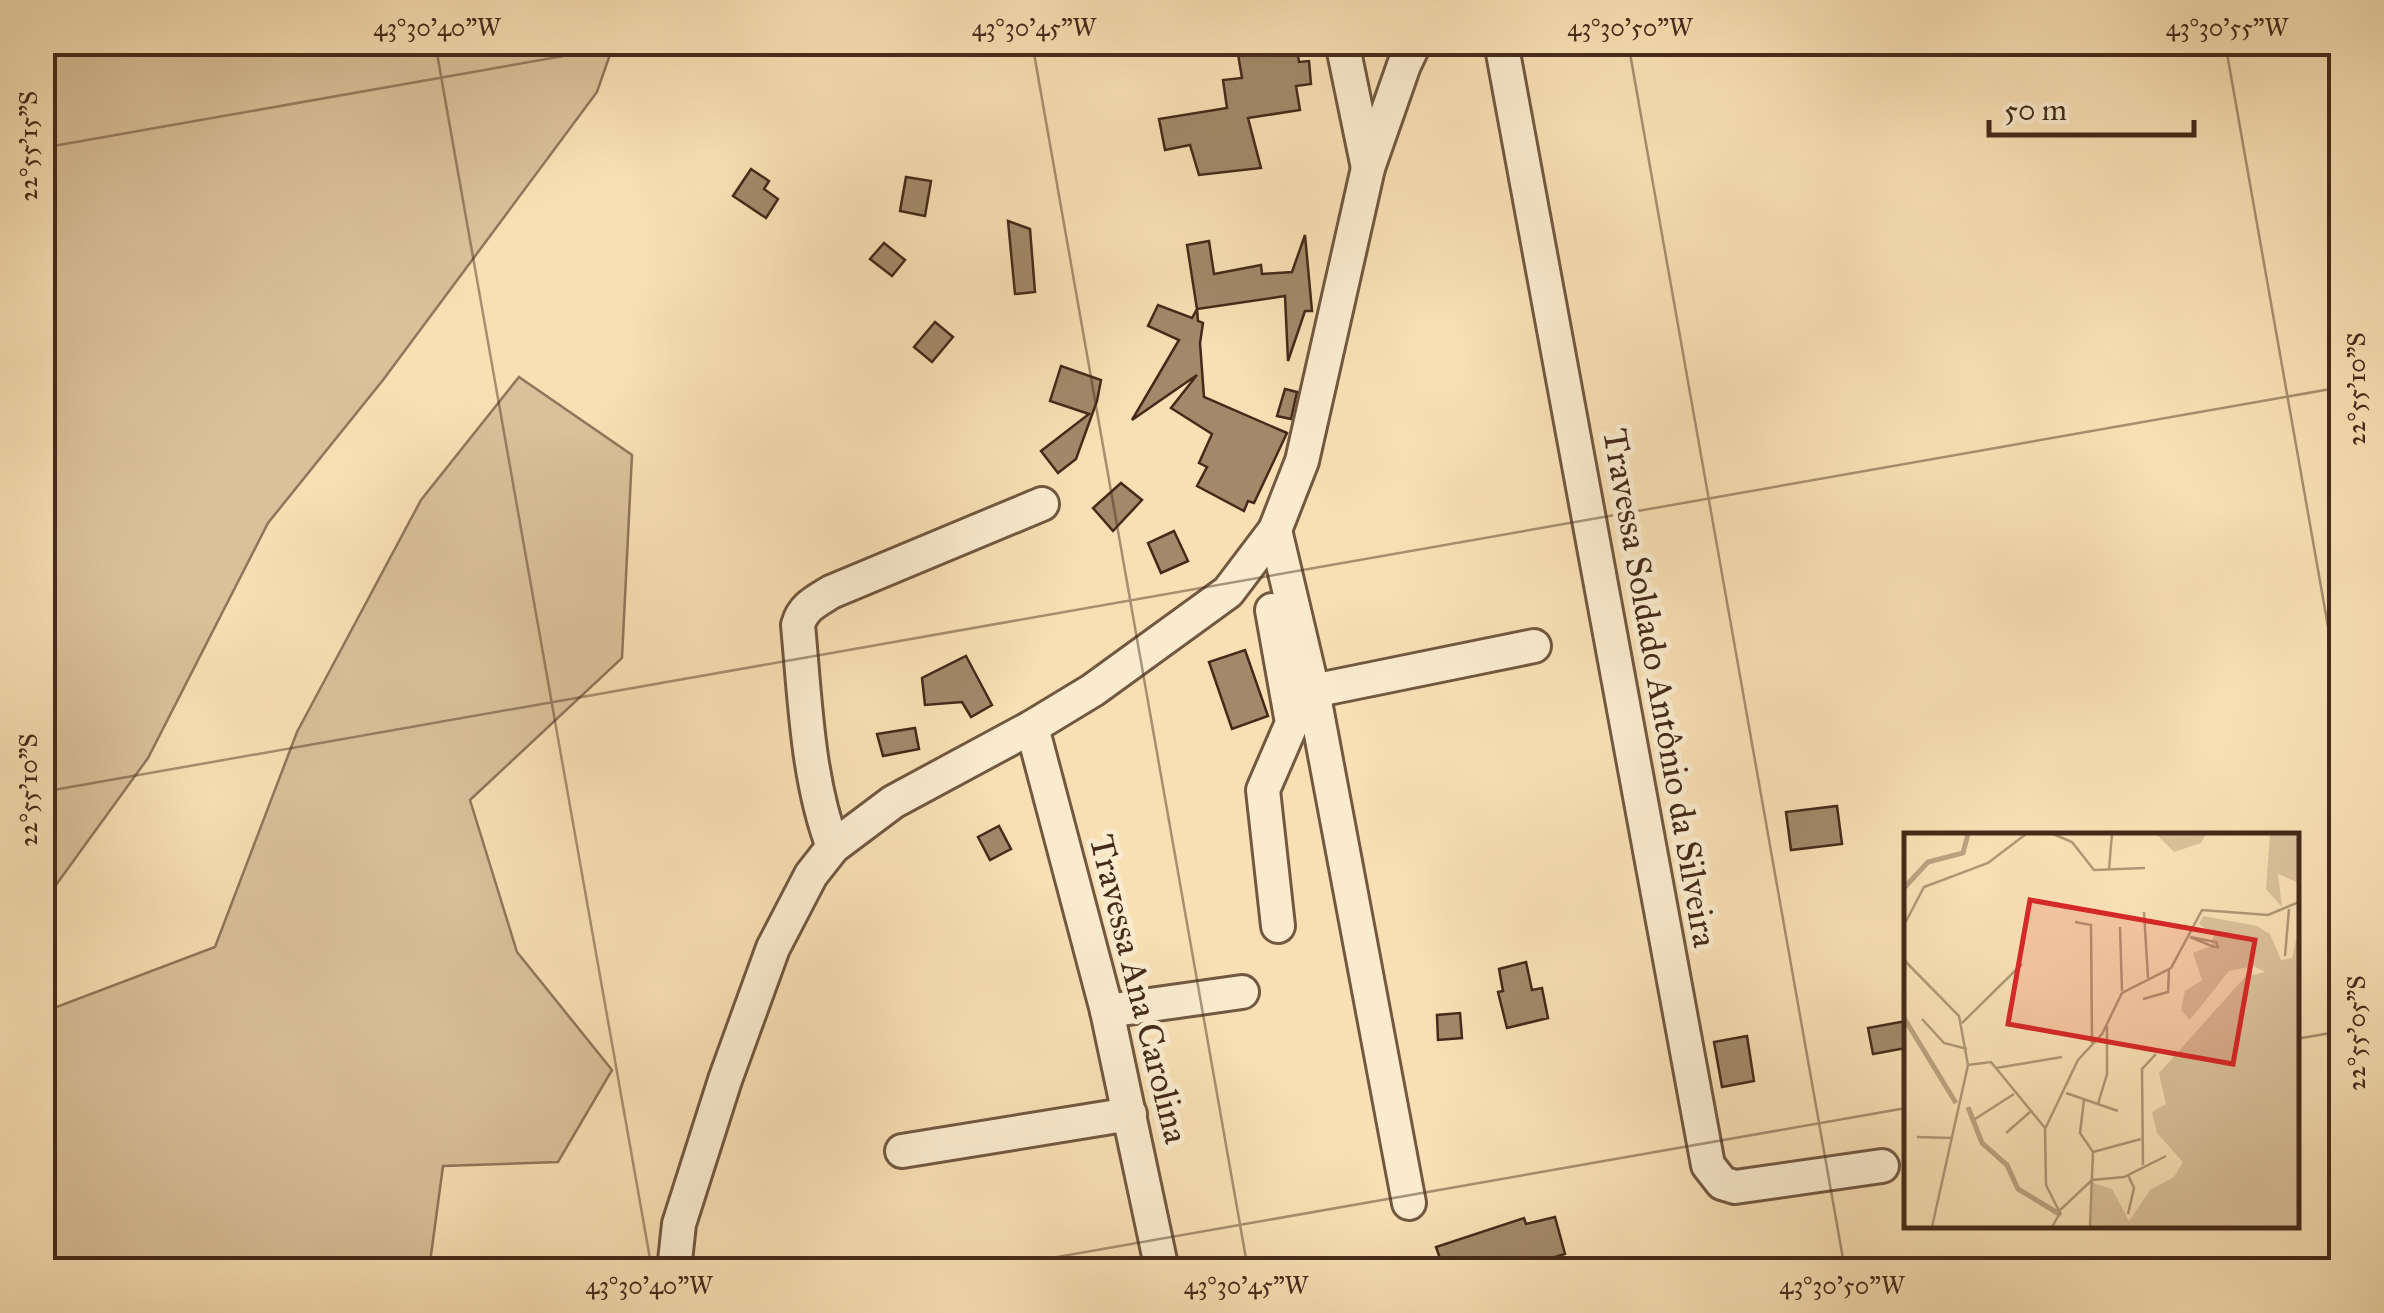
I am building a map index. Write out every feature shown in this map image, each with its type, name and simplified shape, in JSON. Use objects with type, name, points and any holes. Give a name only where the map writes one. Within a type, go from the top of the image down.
[{"type":"street","points":[[1342,42],[1368,168]]},
{"type":"street","points":[[674,1270],[678,1224],[724,1080],[773,948],[811,875],[833,848],[893,802],[1032,728],[1093,690],[1228,592],[1267,541],[1302,462],[1368,168],[1404,65],[1416,42]]},
{"type":"street","name":"Travessa Soldado Antônio da Silveira","points":[[1501,42],[1708,1164],[1722,1184],[1734,1187],[1882,1166]]},
{"type":"street","points":[[833,848],[824,824],[814,766],[798,626],[801,615],[831,592],[1042,504]]},
{"type":"street","points":[[1267,541],[1313,691],[1409,1204]]},
{"type":"street","points":[[1267,541],[1292,723],[1263,790],[1278,926]]},
{"type":"street","points":[[1313,691],[1534,646]]},
{"type":"street","name":"Travessa Ana Carolina","points":[[1032,728],[1107,1010],[1162,1270]]},
{"type":"street","points":[[1107,1010],[1242,992]]},
{"type":"street","points":[[902,1151],[1130,1114]]},
{"type":"shaded area","points":[[43,42],[614,43],[597,92],[383,380],[268,523],[148,758],[43,903]]},
{"type":"shaded area","points":[[519,377],[632,455],[622,658],[470,800],[517,952],[612,1070],[558,1162],[443,1166],[429,1270],[43,1270],[43,1012],[215,947],[297,732],[421,500]]},
{"type":"building","points":[[1236,42],[1296,42],[1299,62],[1309,61],[1311,84],[1296,86],[1300,110],[1248,118],[1261,168],[1199,175],[1190,145],[1165,150],[1159,119],[1227,108],[1223,80],[1242,78]]},
{"type":"building","points":[[751,169],[769,181],[764,189],[778,199],[766,218],[733,196]]},
{"type":"building","points":[[906,177],[931,181],[925,216],[900,211]]},
{"type":"building","points":[[1008,221],[1030,229],[1035,292],[1015,294]]},
{"type":"building","points":[[1305,235],[1312,311],[1305,311],[1288,361],[1285,296],[1197,309],[1187,245],[1209,241],[1214,274],[1261,265],[1262,274],[1292,272]]},
{"type":"building","points":[[884,243],[905,260],[892,276],[870,259]]},
{"type":"building","points":[[1158,305],[1192,318],[1197,309],[1198,321],[1203,323],[1200,343],[1204,397],[1287,433],[1254,503],[1248,501],[1244,511],[1197,486],[1207,467],[1199,463],[1212,434],[1171,408],[1197,375],[1132,420],[1179,340],[1148,326]]},
{"type":"building","points":[[935,322],[953,337],[932,362],[914,347]]},
{"type":"building","points":[[1061,366],[1101,380],[1076,459],[1058,473],[1041,451],[1089,414],[1050,401]]},
{"type":"building","points":[[1285,389],[1297,392],[1291,419],[1277,416]]},
{"type":"building","points":[[1121,483],[1142,500],[1113,531],[1093,508]]},
{"type":"building","points":[[1174,531],[1188,561],[1161,573],[1148,543]]},
{"type":"building","points":[[1245,650],[1268,716],[1232,729],[1209,662]]},
{"type":"building","points":[[966,656],[992,705],[971,717],[962,702],[925,705],[922,678]]},
{"type":"building","points":[[915,728],[919,749],[883,756],[877,734]]},
{"type":"building","points":[[1837,806],[1842,844],[1791,850],[1786,812]]},
{"type":"building","points":[[999,826],[1011,849],[990,860],[978,837]]},
{"type":"building","points":[[1526,962],[1532,990],[1542,988],[1548,1018],[1507,1028],[1498,992],[1503,991],[1499,969]]},
{"type":"building","points":[[1460,1013],[1462,1038],[1438,1040],[1437,1015]]},
{"type":"building","points":[[1904,1021],[1904,1048],[1873,1054],[1868,1028]]},
{"type":"building","points":[[1747,1036],[1754,1081],[1722,1087],[1714,1042]]},
{"type":"building","points":[[1555,1217],[1565,1254],[1512,1270],[1444,1270],[1436,1247],[1524,1218],[1526,1224]]}]
